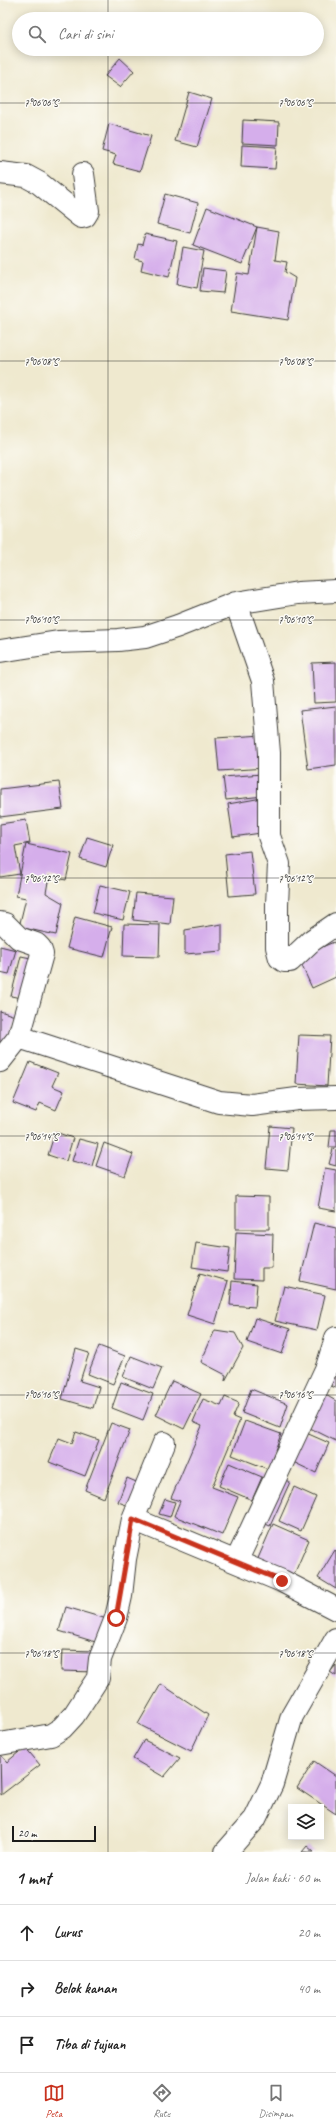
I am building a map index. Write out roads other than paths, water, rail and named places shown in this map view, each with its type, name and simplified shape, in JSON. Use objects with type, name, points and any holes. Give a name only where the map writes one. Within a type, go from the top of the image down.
[{"type":"street","points":[[0,173],[26,176],[39,183],[81,217],[86,216],[88,211],[83,174]]},
{"type":"street","points":[[0,652],[58,642],[118,640],[145,636],[178,626],[236,604],[298,593],[336,590]]},
{"type":"street","points":[[236,604],[263,681],[269,753],[269,836],[279,864],[277,947],[280,958],[284,961],[290,961],[311,941],[336,924]]},
{"type":"street","points":[[0,923],[5,924],[19,938],[36,944],[40,948],[42,954],[19,1037],[0,1061]]},
{"type":"street","points":[[19,1037],[219,1102],[252,1105],[297,1099],[336,1098]]},
{"type":"street","points":[[236,1562],[327,1367],[336,1338]]},
{"type":"street","points":[[0,1744],[51,1735],[62,1728],[74,1715],[98,1678],[100,1659],[116,1618],[121,1596],[125,1559],[133,1519],[164,1443]]},
{"type":"street","points":[[133,1519],[282,1581],[336,1609]]},
{"type":"street","points":[[226,1852],[255,1819],[272,1784],[292,1716],[336,1639]]}]
